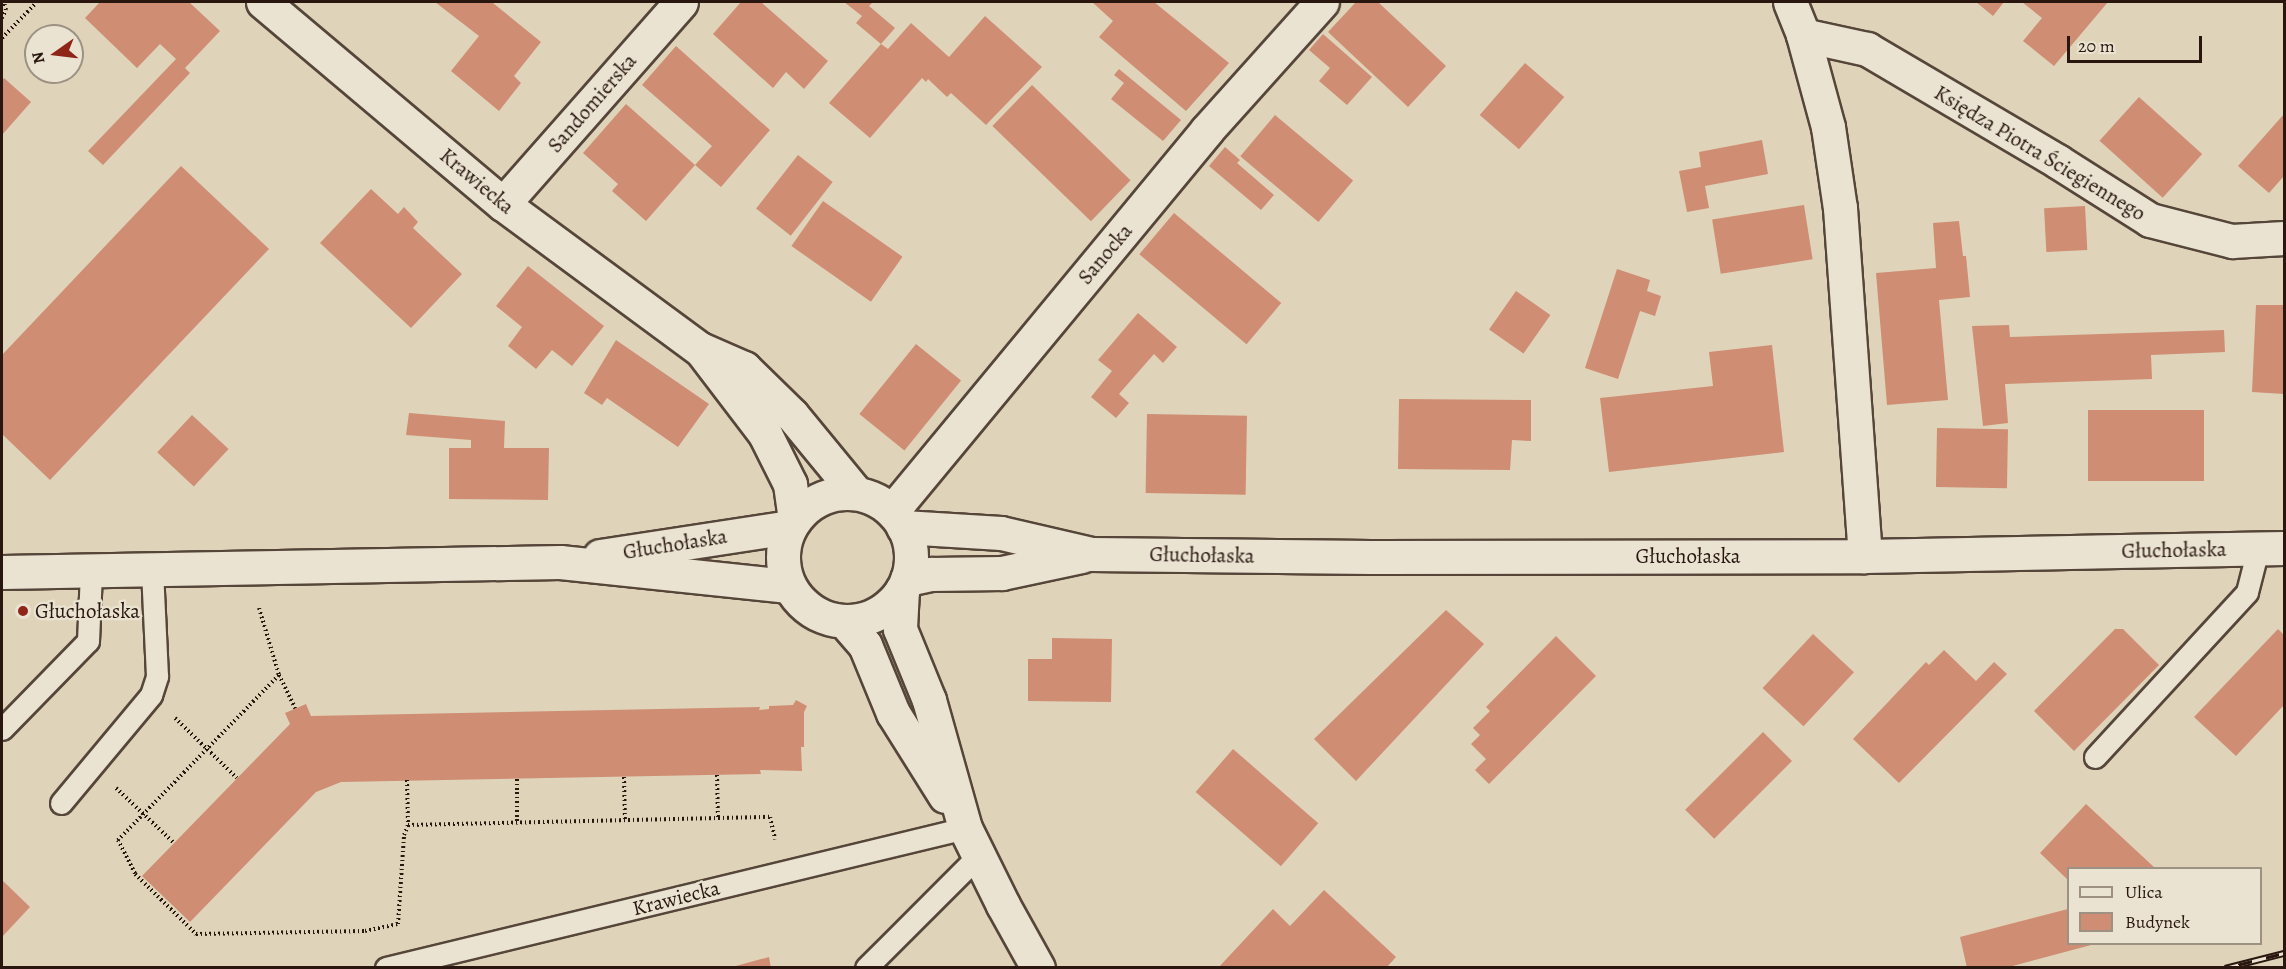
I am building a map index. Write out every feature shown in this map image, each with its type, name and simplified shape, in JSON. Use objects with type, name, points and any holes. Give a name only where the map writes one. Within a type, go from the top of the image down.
[{"type":"street","name":"Krawiecka","points":[[263,2],[503,204],[699,349],[744,368],[792,415],[856,493]]},
{"type":"street","name":"Sandomierska","points":[[503,204],[681,2]]},
{"type":"street","name":"Sanocka","points":[[898,519],[1208,130],[1322,2]]},
{"type":"street","points":[[1790,2],[1803,35],[1828,127],[1840,208],[1865,556]]},
{"type":"street","name":"Księdza Piotra Ściegiennego","points":[[1803,35],[1867,49],[2057,161],[2150,220],[2232,241],[2284,238]]},
{"type":"street","name":"Krawiecka","points":[[699,349],[765,434],[790,484],[792,524]]},
{"type":"street","points":[[905,585],[887,607],[868,618],[844,621],[822,616],[803,604],[789,586],[784,566],[784,546],[792,524],[807,507],[821,498],[838,493],[856,493],[875,500],[898,519],[910,543],[911,562],[905,585],[900,629],[929,700],[971,842]]},
{"type":"street","name":"Głuchołaska","points":[[898,519],[1001,533],[1091,554],[1371,557],[1865,556],[2271,548]]},
{"type":"street","name":"Głuchołaska","points":[[560,562],[792,524]]},
{"type":"street","name":"Głuchołaska","points":[[905,585],[931,574],[1002,573],[1091,554]]},
{"type":"street","name":"Głuchołaska","points":[[2,572],[560,562],[789,586]]},
{"type":"street","points":[[844,621],[865,645],[893,713],[971,842],[1038,968]]},
{"type":"lane","points":[[2095,757],[2247,592],[2271,548]]},
{"type":"lane","points":[[61,803],[151,695],[157,676],[152,570]]},
{"type":"lane","points":[[2,729],[88,641],[90,571]]},
{"type":"lane","points":[[866,968],[971,842]]},
{"type":"lane","name":"Krawiecka","points":[[396,965],[783,872],[971,842]]},
{"type":"path","points":[[2,18],[6,10],[4,2]]},
{"type":"path","points":[[2,38],[37,2]]},
{"type":"path","points":[[247,568],[279,675],[295,708]]},
{"type":"path","points":[[279,675],[118,840],[135,874],[196,934],[365,931],[397,924]]},
{"type":"path","points":[[151,695],[237,778]]},
{"type":"path","points":[[93,765],[174,843]]},
{"type":"path","points":[[717,775],[718,818]]},
{"type":"path","points":[[624,777],[625,820]]},
{"type":"path","points":[[517,779],[517,822]]},
{"type":"path","points":[[396,965],[404,835],[408,825],[407,780]]},
{"type":"path","points":[[408,825],[770,817],[783,872]]},
{"type":"building","points":[[100,2],[189,2],[220,31],[185,68],[190,73],[103,165],[88,151],[176,59],[160,44],[137,68],[85,18]]},
{"type":"building","points":[[435,2],[495,2],[493,3],[541,42],[514,76],[521,83],[499,111],[451,71],[479,36]]},
{"type":"building","points":[[741,2],[761,2],[828,61],[804,89],[786,72],[773,88],[713,34]]},
{"type":"building","points":[[844,2],[873,2],[869,6],[895,28],[881,44],[856,23],[862,16]]},
{"type":"building","points":[[1092,2],[1154,2],[1229,63],[1186,111],[1099,37],[1113,21]]},
{"type":"building","points":[[1356,2],[1378,2],[1446,66],[1408,107],[1328,32]]},
{"type":"building","points":[[1976,2],[2004,2],[1993,16]]},
{"type":"building","points":[[2022,2],[2108,2],[2054,66],[2023,41],[2042,18]]},
{"type":"building","points":[[985,16],[1042,67],[986,125],[951,93],[947,97],[928,79],[926,82],[922,78],[870,138],[829,103],[881,44],[888,49],[911,23],[949,57]]},
{"type":"building","points":[[1323,34],[1372,77],[1347,105],[1319,81],[1330,68],[1309,50]]},
{"type":"building","points":[[676,46],[770,130],[721,187],[695,165],[712,146],[642,85]]},
{"type":"building","points":[[1525,63],[1564,97],[1519,149],[1480,115]]},
{"type":"building","points":[[1119,69],[1181,120],[1163,141],[1111,99],[1124,83],[1114,75]]},
{"type":"building","points":[[4,78],[31,102],[2,135],[2,81]]},
{"type":"building","points":[[1032,85],[1131,180],[1091,221],[992,126]]},
{"type":"building","points":[[2139,97],[2202,154],[2163,198],[2100,141]]},
{"type":"building","points":[[626,104],[695,165],[646,221],[612,191],[618,184],[583,153]]},
{"type":"building","points":[[2284,114],[2284,176],[2269,193],[2238,166]]},
{"type":"building","points":[[1275,115],[1353,181],[1318,222],[1240,156]]},
{"type":"building","points":[[1762,140],[1768,174],[1705,186],[1709,208],[1687,212],[1679,171],[1701,167],[1699,152]]},
{"type":"building","points":[[1225,147],[1240,160],[1237,163],[1274,195],[1261,210],[1209,166]]},
{"type":"building","points":[[798,155],[833,182],[791,236],[756,209]]},
{"type":"building","points":[[181,166],[269,249],[50,480],[2,434],[2,355]]},
{"type":"building","points":[[371,189],[398,214],[404,207],[418,222],[413,228],[462,274],[411,328],[320,243]]},
{"type":"building","points":[[823,201],[902,257],[871,302],[791,246]]},
{"type":"building","points":[[1804,205],[1813,259],[1721,274],[1712,220]]},
{"type":"building","points":[[2085,206],[2087,250],[2046,252],[2044,208]]},
{"type":"building","points":[[1174,213],[1281,303],[1247,344],[1139,254]]},
{"type":"building","points":[[1959,221],[1963,256],[1966,256],[1970,297],[1939,300],[1948,400],[1887,405],[1876,273],[1936,268],[1933,223]]},
{"type":"building","points":[[528,266],[604,326],[572,366],[552,350],[536,369],[508,346],[522,327],[496,306]]},
{"type":"building","points":[[1617,269],[1650,280],[1647,291],[1661,296],[1655,316],[1640,311],[1618,379],[1585,368]]},
{"type":"building","points":[[1516,291],[1550,315],[1523,354],[1489,330]]},
{"type":"building","points":[[2256,305],[2284,305],[2284,394],[2252,392]]},
{"type":"building","points":[[1138,313],[1177,347],[1163,363],[1154,354],[1119,394],[1129,403],[1116,418],[1091,397],[1112,371],[1098,360]]},
{"type":"building","points":[[2009,325],[2010,337],[2224,330],[2225,352],[2151,355],[2152,379],[2005,384],[2008,423],[1983,426],[1972,326]]},
{"type":"building","points":[[616,340],[709,404],[678,447],[607,398],[602,405],[584,393]]},
{"type":"building","points":[[916,344],[961,381],[904,450],[859,414]]},
{"type":"building","points":[[1772,345],[1784,452],[1609,472],[1600,398],[1713,386],[1709,352]]},
{"type":"building","points":[[1399,399],[1531,400],[1531,441],[1512,440],[1510,470],[1398,469]]},
{"type":"building","points":[[2088,410],[2204,410],[2204,481],[2088,481]]},
{"type":"building","points":[[409,413],[505,421],[504,448],[549,448],[548,500],[449,499],[449,448],[471,448],[471,440],[406,435]]},
{"type":"building","points":[[1147,414],[1247,416],[1246,495],[1146,493]]},
{"type":"building","points":[[192,415],[229,449],[194,486],[157,452]]},
{"type":"building","points":[[1937,428],[2008,429],[2007,488],[1936,487]]},
{"type":"building","points":[[1446,610],[1484,644],[1356,781],[1314,739]]},
{"type":"building","points":[[2115,629],[2123,629],[2159,665],[2074,751],[2034,711]]},
{"type":"building","points":[[2278,629],[2284,635],[2284,705],[2236,756],[2194,717]]},
{"type":"building","points":[[1813,634],[1854,672],[1803,726],[1763,688]]},
{"type":"building","points":[[1556,636],[1596,676],[1489,784],[1475,770],[1486,759],[1471,744],[1480,735],[1473,728],[1490,711],[1486,707]]},
{"type":"building","points":[[1052,638],[1112,639],[1111,702],[1028,701],[1028,659],[1052,659]]},
{"type":"building","points":[[1944,650],[1976,681],[1994,662],[2007,674],[1899,783],[1853,739],[1926,662],[1929,665]]},
{"type":"building","points":[[796,700],[807,706],[804,712],[804,747],[801,747],[802,771],[760,770],[761,774],[341,782],[316,792],[190,922],[142,876],[290,724],[285,713],[306,704],[311,716],[760,707],[759,710],[769,709],[769,706],[793,705]]},
{"type":"building","points":[[1763,732],[1792,761],[1714,839],[1685,810]]},
{"type":"building","points":[[1233,749],[1318,823],[1281,866],[1196,792]]},
{"type":"building","points":[[2086,804],[2154,867],[2067,867],[2067,879],[2040,853]]},
{"type":"building","points":[[2,880],[30,907],[2,937]]},
{"type":"building","points":[[1324,890],[1396,957],[1386,968],[1218,968],[1273,909],[1290,926]]},
{"type":"building","points":[[2067,909],[2067,945],[2091,945],[2005,968],[1967,968],[1960,937]]},
{"type":"building","points":[[769,957],[771,968],[732,968],[732,967]]},
{"type":"railway","points":[[2225,968],[2284,953]]},
{"type":"place","name":"Głuchołaska","points":[[23,611]]}]
